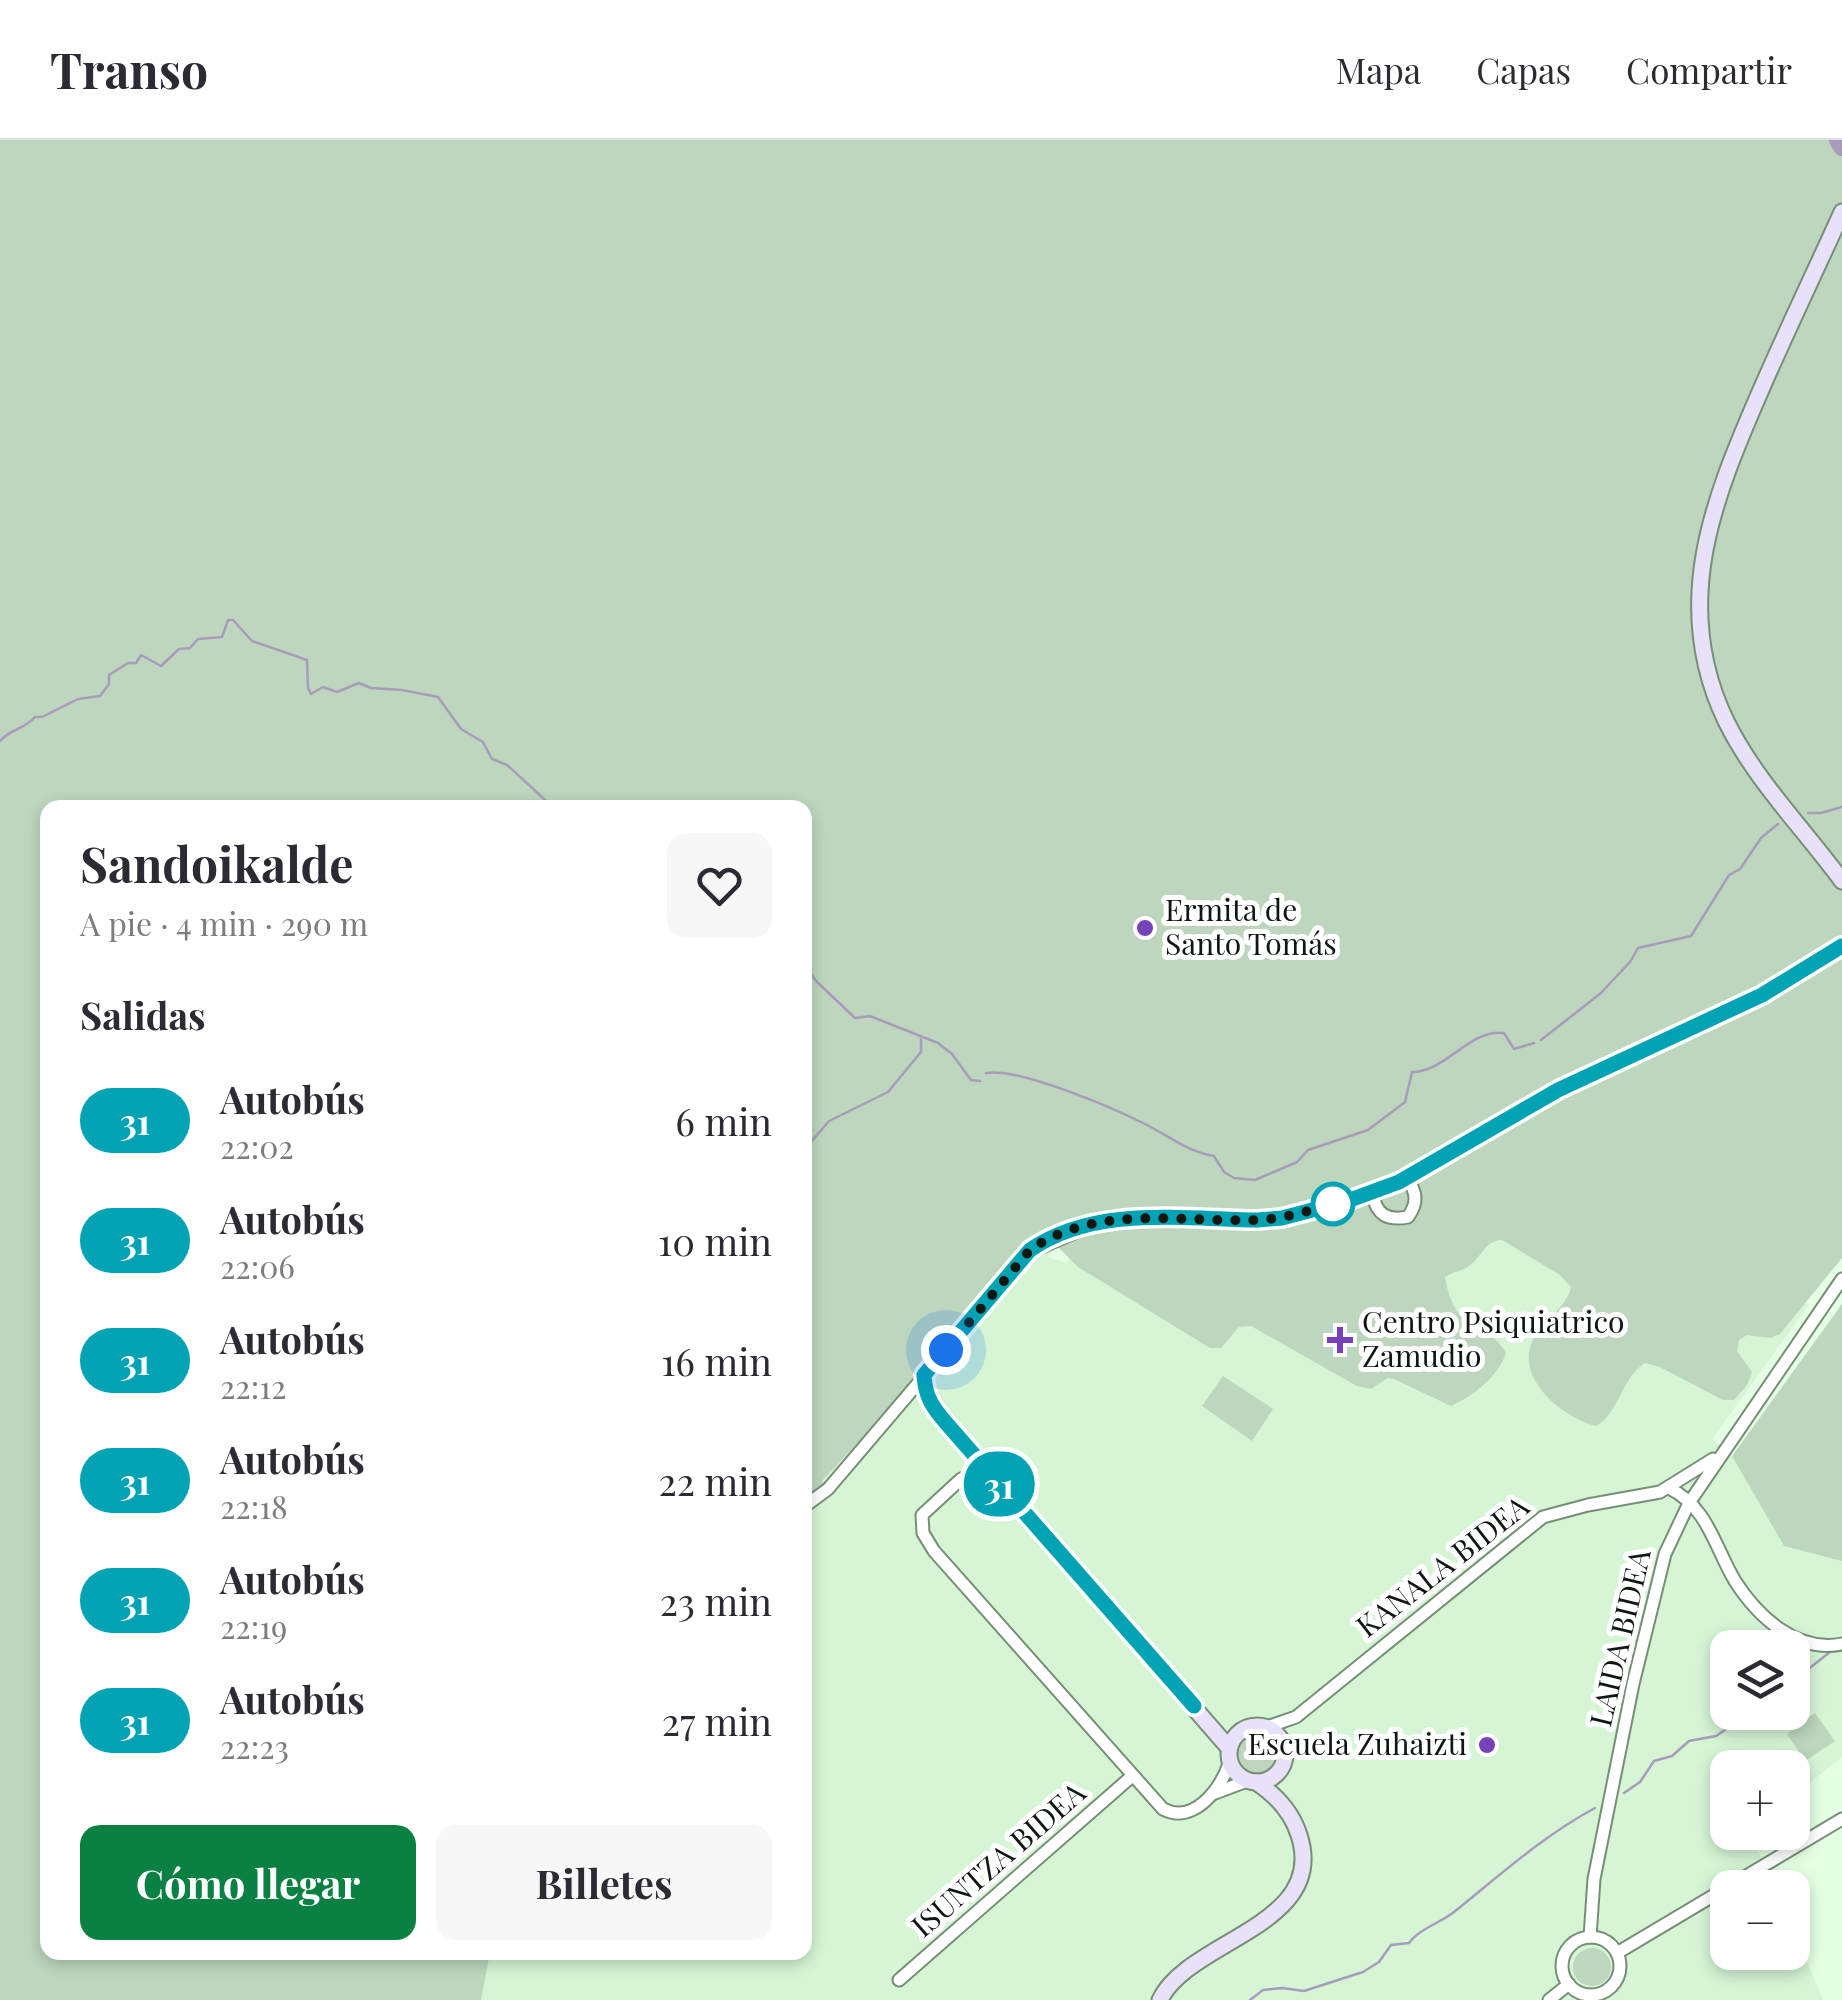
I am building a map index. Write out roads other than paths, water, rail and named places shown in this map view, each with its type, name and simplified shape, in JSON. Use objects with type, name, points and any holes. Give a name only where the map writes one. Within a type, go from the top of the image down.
[{"type":"street","points":[[1842,212],[1721,484],[1701,564],[1700,615],[1707,662],[1725,718],[1749,762],[1842,881]]},
{"type":"street","points":[[812,1501],[828,1488],[1030,1250],[1042,1242],[1111,1220],[1282,1218],[1372,1194],[1407,1178],[1558,1090],[1762,995],[1842,946]]},
{"type":"street","points":[[1372,1194],[1376,1209],[1384,1217],[1408,1217],[1416,1198],[1407,1178]]},
{"type":"street","name":"LAIDA BIDEA","points":[[1590,1937],[1594,1878],[1646,1626],[1665,1554],[1689,1503],[1720,1454],[1842,1280]]},
{"type":"street","points":[[924,1375],[925,1391],[933,1408],[1194,1706],[1230,1755],[1240,1776],[1288,1812]]},
{"type":"street","points":[[973,1454],[961,1478],[932,1504],[920,1522],[922,1533],[1162,1809],[1175,1814],[1193,1811],[1211,1795],[1240,1732],[1248,1727],[1268,1727],[1285,1746],[1282,1796],[1303,1846],[1299,1880],[1290,1896],[1266,1920],[1171,1983],[1160,2000]]},
{"type":"street","points":[[1720,1454],[1670,1488],[1708,1524],[1734,1580],[1752,1602],[1792,1637],[1818,1646],[1842,1644]]},
{"type":"street","points":[[961,1478],[987,1470]]},
{"type":"street","name":"KANALA BIDEA","points":[[1268,1727],[1296,1717],[1510,1540],[1543,1518],[1570,1508],[1670,1488]]},
{"type":"street","points":[[1211,1795],[1274,1777],[1281,1770]]},
{"type":"street","name":"ISUNTZA BIDEA","points":[[899,1980],[1131,1777]]},
{"type":"street","points":[[1617,1953],[1796,1850],[1842,1819]]},
{"type":"street","points":[[1590,1937],[1606,1941],[1617,1953],[1618,1978],[1599,1997],[1582,1993],[1569,1984],[1563,1967],[1574,1943],[1590,1937]]},
{"type":"street","points":[[1550,2000],[1569,1984]]},
{"type":"waterway","points":[[1838,140],[1842,147]]},
{"type":"waterway","points":[[0,741],[35,717],[78,699],[100,696],[109,684],[109,675],[128,663],[136,663],[141,655],[161,666],[179,649],[190,648],[198,639],[222,637],[228,620],[233,620],[252,641],[307,660],[311,694],[323,687],[337,692],[359,683],[438,697],[461,729],[483,742],[492,759],[507,765],[545,800]]},
{"type":"waterway","points":[[1808,813],[1842,807]]},
{"type":"waterway","points":[[1541,1040],[1601,993],[1638,948],[1691,936],[1729,875],[1740,869],[1761,838],[1778,824]]},
{"type":"waterway","points":[[812,975],[855,1018],[870,1016],[938,1043],[952,1054],[971,1080],[980,1081]]},
{"type":"waterway","points":[[986,1073],[1020,1076],[1089,1099],[1186,1147],[1214,1156],[1224,1172],[1234,1178],[1255,1180],[1297,1162],[1308,1150],[1368,1130],[1405,1102],[1412,1072],[1436,1065],[1480,1037],[1504,1033],[1514,1049],[1534,1043]]},
{"type":"waterway","points":[[812,1141],[829,1121],[888,1092],[921,1052],[921,1039]]},
{"type":"waterway","points":[[1810,1668],[1830,1652]]},
{"type":"waterway","points":[[1624,1793],[1640,1782],[1654,1761],[1672,1756],[1689,1741],[1716,1736],[1725,1730]]},
{"type":"waterway","points":[[1250,2000],[1263,1990],[1304,1991],[1363,1972],[1379,1962],[1391,1945],[1409,1943],[1540,1843],[1595,1808]]},
{"type":"place","name":"Ermita de Santo Tomás","points":[[1145,928]]},
{"type":"place","name":"Centro Psiquiatrico Zamudio","points":[[1340,1340]]},
{"type":"place","name":"Escuela Zuhaizti","points":[[1487,1745]]}]
